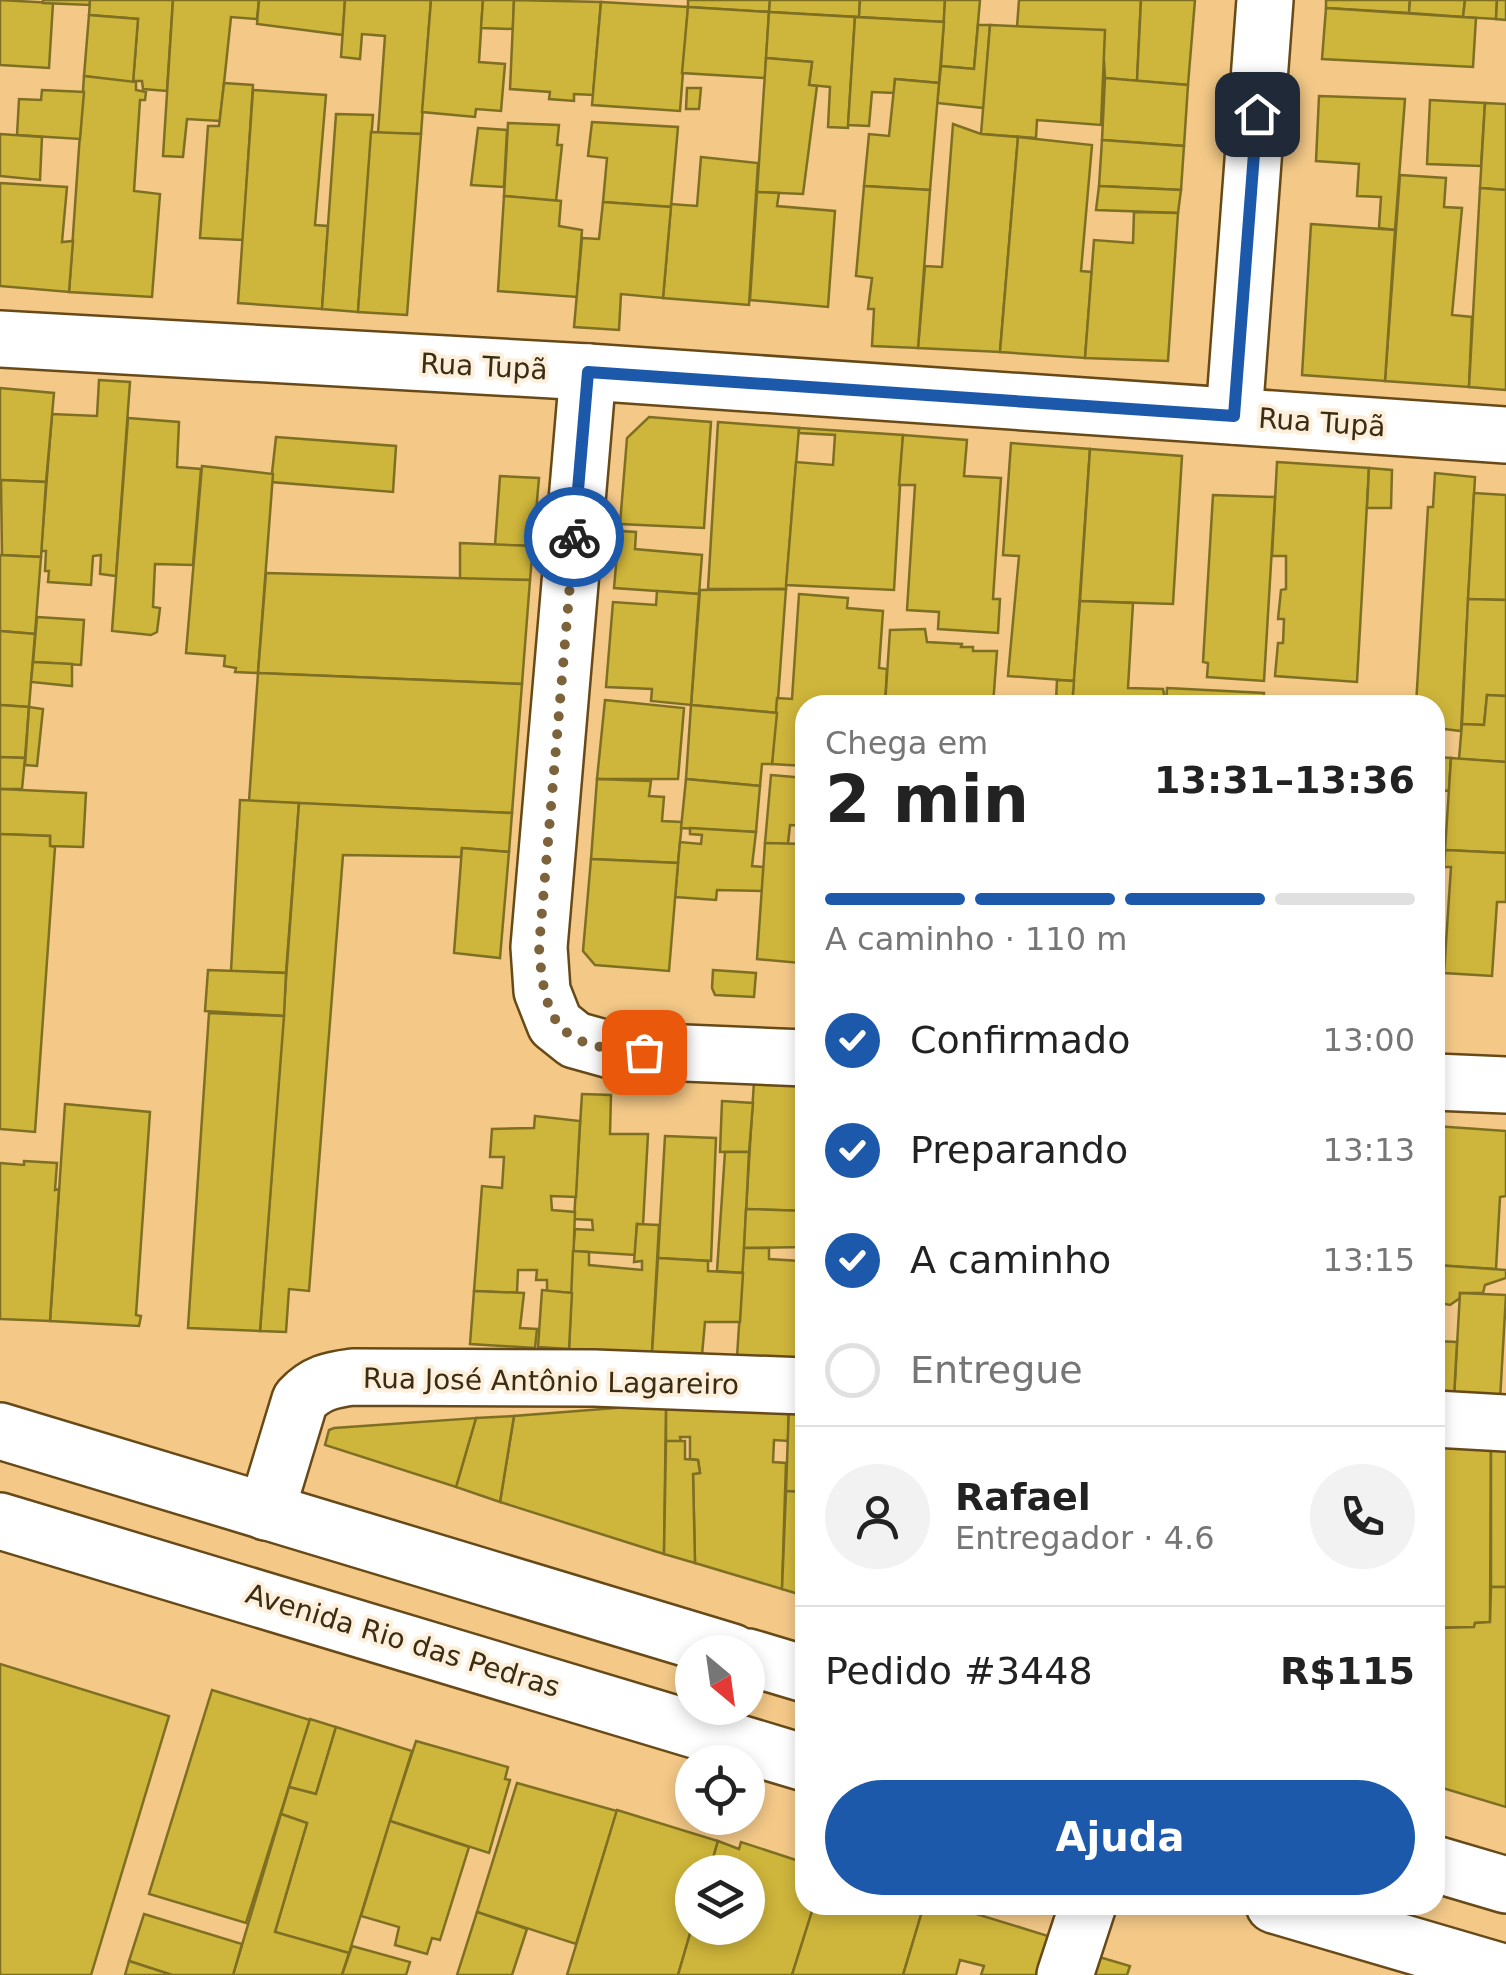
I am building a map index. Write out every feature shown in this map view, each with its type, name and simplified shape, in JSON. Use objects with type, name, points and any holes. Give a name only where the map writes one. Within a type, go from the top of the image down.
[{"type":"street","points":[[1234,416],[1265,0]]},
{"type":"street","name":"Rua Tupã","points":[[0,338],[588,372],[1506,436]]},
{"type":"street","points":[[588,372],[539,947],[542,991],[556,1024],[576,1040],[611,1050],[795,1058]]},
{"type":"street","points":[[1445,1082],[1506,1085]]},
{"type":"street","name":"Rua José Antônio Lagareiro","points":[[266,1512],[300,1400],[312,1388],[328,1381],[353,1377],[594,1378],[795,1386]]},
{"type":"street","points":[[1445,1420],[1506,1423]]},
{"type":"street","points":[[0,1431],[675,1635]]},
{"type":"street","name":"Avenida Rio das Pedras","points":[[0,1521],[795,1760]]},
{"type":"street","points":[[765,1662],[795,1671]]},
{"type":"street","points":[[1445,1867],[1506,1885]]},
{"type":"street","points":[[1065,1975],[1085,1915]]},
{"type":"street","points":[[1308,1915],[1506,1973]]},
{"type":"building","points":[[0,0],[53,3],[49,68],[0,65]]},
{"type":"building","points":[[90,0],[90,5],[43,3]]},
{"type":"building","points":[[90,0],[173,0],[167,91],[143,89],[142,81],[133,81],[138,19],[89,15]]},
{"type":"building","points":[[173,0],[259,0],[257,19],[231,17],[220,121],[187,119],[183,157],[163,156]]},
{"type":"building","points":[[259,0],[345,0],[343,35],[257,24]]},
{"type":"building","points":[[345,0],[431,0],[421,134],[378,133],[385,36],[362,34],[360,59],[341,57]]},
{"type":"building","points":[[431,0],[483,0],[479,62],[505,64],[501,111],[476,109],[475,117],[422,112]]},
{"type":"building","points":[[483,0],[514,0],[513,29],[481,28]]},
{"type":"building","points":[[514,0],[601,2],[593,95],[574,94],[574,101],[549,99],[550,92],[510,89]]},
{"type":"building","points":[[688,0],[770,0],[769,12],[688,7]]},
{"type":"building","points":[[770,0],[860,0],[859,17],[769,12]]},
{"type":"building","points":[[860,0],[945,0],[944,22],[859,17]]},
{"type":"building","points":[[945,0],[980,0],[974,69],[941,66]]},
{"type":"building","points":[[1019,0],[1141,0],[1137,81],[1105,78],[1104,61],[1015,54]]},
{"type":"building","points":[[1141,0],[1195,0],[1188,85],[1137,81]]},
{"type":"building","points":[[1326,0],[1410,0],[1409,13],[1326,8]]},
{"type":"building","points":[[1410,0],[1465,0],[1463,17],[1409,13]]},
{"type":"building","points":[[1465,0],[1497,0],[1496,19],[1463,17]]},
{"type":"building","points":[[1497,0],[1506,0],[1506,20],[1496,19]]},
{"type":"building","points":[[601,2],[688,7],[680,111],[592,105]]},
{"type":"building","points":[[688,7],[769,12],[765,78],[682,73]]},
{"type":"building","points":[[1326,8],[1476,18],[1473,67],[1322,59]]},
{"type":"building","points":[[769,12],[855,17],[848,128],[828,127],[830,87],[809,85],[812,62],[766,58]]},
{"type":"building","points":[[89,15],[138,19],[133,83],[84,76]]},
{"type":"building","points":[[855,17],[944,22],[939,83],[895,79],[894,93],[872,92],[869,126],[848,125]]},
{"type":"building","points":[[978,25],[990,25],[984,108],[937,103],[941,66],[974,69]]},
{"type":"building","points":[[990,25],[1105,30],[1101,125],[1037,120],[1036,138],[981,134]]},
{"type":"building","points":[[766,58],[812,62],[809,85],[817,86],[803,194],[757,192]]},
{"type":"building","points":[[84,76],[136,82],[136,90],[146,92],[145,100],[140,100],[134,191],[160,194],[152,297],[69,292]]},
{"type":"building","points":[[1105,78],[1188,85],[1184,146],[1102,140]]},
{"type":"building","points":[[895,79],[939,83],[930,190],[864,186],[869,134],[889,136]]},
{"type":"building","points":[[224,83],[253,85],[243,240],[200,238],[208,126],[219,126]]},
{"type":"building","points":[[687,88],[701,88],[699,109],[686,109]]},
{"type":"building","points":[[42,90],[84,92],[80,139],[17,135],[19,99],[41,100]]},
{"type":"building","points":[[253,90],[326,95],[315,225],[328,226],[322,309],[238,303]]},
{"type":"building","points":[[1319,96],[1405,99],[1395,230],[1379,228],[1381,197],[1357,196],[1359,164],[1316,161]]},
{"type":"building","points":[[1430,100],[1485,103],[1481,166],[1427,164]]},
{"type":"building","points":[[1485,103],[1506,104],[1506,190],[1480,188]]},
{"type":"building","points":[[336,114],[373,115],[358,312],[322,309]]},
{"type":"building","points":[[592,122],[678,127],[671,207],[603,202],[607,158],[588,156]]},
{"type":"building","points":[[508,123],[559,125],[557,145],[562,145],[556,201],[504,196]]},
{"type":"building","points":[[953,124],[981,134],[1018,137],[1000,352],[918,348],[925,266],[942,267]]},
{"type":"building","points":[[478,128],[507,130],[504,187],[471,185]]},
{"type":"building","points":[[371,132],[421,134],[407,315],[358,312]]},
{"type":"building","points":[[0,134],[42,137],[40,180],[0,176]]},
{"type":"building","points":[[1018,137],[1092,145],[1081,271],[1092,272],[1085,358],[1000,352]]},
{"type":"building","points":[[1102,140],[1184,146],[1181,190],[1099,186]]},
{"type":"building","points":[[701,157],[758,163],[749,305],[663,298],[671,204],[697,206]]},
{"type":"building","points":[[1400,175],[1446,178],[1444,207],[1462,208],[1452,315],[1472,317],[1469,387],[1385,381]]},
{"type":"building","points":[[0,183],[67,187],[62,242],[73,241],[69,292],[0,286]]},
{"type":"building","points":[[864,186],[930,190],[918,348],[872,346],[874,309],[868,309],[872,278],[856,276]]},
{"type":"building","points":[[1099,186],[1181,190],[1178,213],[1096,210]]},
{"type":"building","points":[[1480,188],[1506,190],[1506,390],[1469,387]]},
{"type":"building","points":[[757,192],[779,193],[777,206],[835,211],[828,307],[750,300]]},
{"type":"building","points":[[504,196],[561,201],[559,226],[582,230],[577,297],[498,291]]},
{"type":"building","points":[[603,202],[671,207],[663,298],[621,294],[619,330],[574,327],[582,238],[599,239]]},
{"type":"building","points":[[1134,212],[1178,213],[1168,361],[1085,358],[1094,240],[1133,243]]},
{"type":"building","points":[[1311,224],[1395,230],[1385,381],[1302,375]]},
{"type":"building","points":[[99,380],[130,382],[116,576],[100,574],[101,555],[93,556],[91,585],[48,582],[46,551],[41,551],[52,414],[97,416]]},
{"type":"building","points":[[0,388],[54,393],[46,482],[0,480]]},
{"type":"building","points":[[649,417],[711,422],[704,528],[620,524],[627,438]]},
{"type":"building","points":[[128,418],[179,422],[177,467],[201,469],[193,565],[155,564],[153,607],[160,608],[157,632],[151,635],[112,631]]},
{"type":"building","points":[[718,422],[799,428],[786,589],[708,589]]},
{"type":"building","points":[[799,428],[903,435],[894,590],[786,585],[796,462],[833,465],[835,435],[799,433]]},
{"type":"building","points":[[903,435],[967,440],[964,476],[1001,478],[993,599],[1000,599],[998,633],[938,629],[939,612],[907,610],[915,485],[899,485]]},
{"type":"building","points":[[276,437],[396,446],[393,492],[271,482]]},
{"type":"building","points":[[1011,443],[1090,449],[1074,681],[1008,676],[1019,556],[1003,555]]},
{"type":"building","points":[[1090,449],[1182,456],[1173,604],[1080,601]]},
{"type":"building","points":[[1277,462],[1369,468],[1357,682],[1275,676],[1278,643],[1283,643],[1284,619],[1278,619],[1281,590],[1286,589],[1286,556],[1272,556]]},
{"type":"building","points":[[202,466],[273,474],[258,673],[235,672],[236,668],[224,666],[225,656],[186,653]]},
{"type":"building","points":[[1369,468],[1392,470],[1391,508],[1367,508]]},
{"type":"building","points":[[1435,473],[1475,477],[1461,731],[1445,729],[1445,695],[1417,695],[1428,507],[1433,507]]},
{"type":"building","points":[[500,476],[539,478],[533,546],[495,545]]},
{"type":"building","points":[[1,480],[46,482],[41,557],[2,555]]},
{"type":"building","points":[[1474,493],[1506,495],[1506,600],[1468,599]]},
{"type":"building","points":[[1213,495],[1275,497],[1264,681],[1207,677],[1208,663],[1203,662]]},
{"type":"building","points":[[619,531],[636,532],[635,549],[702,555],[699,594],[614,588]]},
{"type":"building","points":[[460,543],[533,546],[530,580],[460,579]]},
{"type":"building","points":[[0,555],[41,557],[35,634],[0,631]]},
{"type":"building","points":[[266,573],[530,580],[522,684],[258,673]]},
{"type":"building","points":[[786,589],[777,713],[691,705],[700,590]]},
{"type":"building","points":[[657,591],[699,594],[691,705],[651,701],[652,689],[606,687],[613,602],[656,605]]},
{"type":"building","points":[[799,594],[848,598],[847,608],[883,611],[879,668],[887,669],[886,695],[795,695],[795,765],[772,764],[777,698],[792,699]]},
{"type":"building","points":[[1468,599],[1506,600],[1506,696],[1487,695],[1484,725],[1462,724]]},
{"type":"building","points":[[1080,601],[1133,603],[1128,688],[1163,689],[1164,695],[1073,695]]},
{"type":"building","points":[[37,617],[84,620],[81,665],[33,662]]},
{"type":"building","points":[[925,629],[927,642],[962,644],[961,647],[973,647],[973,651],[997,651],[994,695],[886,695],[890,630]]},
{"type":"building","points":[[0,631],[35,634],[29,707],[0,705]]},
{"type":"building","points":[[33,662],[72,664],[72,686],[31,682]]},
{"type":"building","points":[[258,673],[522,684],[512,813],[249,801]]},
{"type":"building","points":[[1057,680],[1074,681],[1073,695],[1056,695]]},
{"type":"building","points":[[1167,688],[1264,693],[1264,695],[1167,695]]},
{"type":"building","points":[[1487,695],[1506,696],[1506,762],[1459,759],[1462,724],[1484,725]]},
{"type":"building","points":[[605,700],[684,708],[678,779],[597,779]]},
{"type":"building","points":[[0,705],[29,707],[25,758],[0,757]]},
{"type":"building","points":[[691,705],[777,713],[772,764],[762,764],[760,786],[686,779]]},
{"type":"building","points":[[29,707],[43,709],[37,766],[25,765]]},
{"type":"building","points":[[0,757],[25,758],[22,789],[0,789]]},
{"type":"building","points":[[1445,758],[1451,758],[1449,791],[1445,791]]},
{"type":"building","points":[[1451,758],[1506,762],[1506,853],[1445,850]]},
{"type":"building","points":[[771,775],[795,777],[795,825],[790,825],[788,844],[765,843]]},
{"type":"building","points":[[597,779],[651,781],[649,796],[664,797],[662,821],[682,822],[678,863],[591,859]]},
{"type":"building","points":[[686,779],[760,786],[756,832],[681,828]]},
{"type":"building","points":[[0,789],[86,793],[83,847],[50,846],[50,836],[0,834]]},
{"type":"building","points":[[240,800],[299,803],[286,973],[231,971]]},
{"type":"building","points":[[299,803],[512,813],[509,852],[462,848],[461,857],[343,855],[309,1291],[289,1289],[286,1332],[260,1331]]},
{"type":"building","points":[[690,828],[756,832],[752,866],[764,867],[762,891],[717,890],[716,900],[675,897],[680,842],[701,844],[702,835],[690,834]]},
{"type":"building","points":[[0,834],[50,836],[50,846],[55,847],[35,1132],[0,1129]]},
{"type":"building","points":[[765,843],[795,844],[795,963],[757,959]]},
{"type":"building","points":[[462,848],[509,852],[500,958],[454,953]]},
{"type":"building","points":[[1445,850],[1506,853],[1506,902],[1497,902],[1492,976],[1445,973],[1451,867],[1445,867]]},
{"type":"building","points":[[591,859],[678,863],[669,971],[595,965],[583,951]]},
{"type":"building","points":[[208,970],[286,973],[284,1016],[205,1011]]},
{"type":"building","points":[[713,970],[756,973],[754,997],[715,995]]},
{"type":"building","points":[[209,1013],[284,1016],[260,1331],[188,1328]]},
{"type":"building","points":[[754,1081],[795,1083],[795,1211],[746,1209]]},
{"type":"building","points":[[582,1094],[611,1095],[610,1134],[648,1134],[643,1225],[637,1224],[635,1255],[573,1251],[575,1229],[593,1230],[592,1220],[574,1219]]},
{"type":"building","points":[[722,1101],[753,1103],[749,1152],[720,1152]]},
{"type":"building","points":[[65,1104],[150,1112],[136,1315],[141,1316],[139,1326],[50,1321]]},
{"type":"building","points":[[535,1116],[580,1121],[576,1197],[551,1196],[552,1210],[575,1212],[572,1293],[547,1291],[547,1280],[536,1280],[537,1270],[518,1270],[517,1293],[474,1291],[482,1186],[502,1188],[504,1157],[490,1157],[492,1129],[534,1128]]},
{"type":"building","points":[[1445,1127],[1506,1131],[1506,1196],[1500,1197],[1496,1269],[1445,1266]]},
{"type":"building","points":[[665,1136],[716,1138],[711,1261],[658,1258]]},
{"type":"building","points":[[725,1152],[749,1152],[743,1273],[717,1271]]},
{"type":"building","points":[[24,1161],[57,1163],[55,1190],[59,1189],[50,1321],[0,1319],[0,1163],[24,1165]]},
{"type":"building","points":[[746,1209],[795,1211],[795,1247],[744,1248]]},
{"type":"building","points":[[637,1224],[659,1225],[652,1353],[569,1349],[573,1251],[589,1252],[589,1265],[642,1270],[642,1261],[634,1262]]},
{"type":"building","points":[[744,1248],[769,1248],[769,1259],[795,1261],[795,1360],[737,1357]]},
{"type":"building","points":[[658,1258],[708,1261],[708,1271],[743,1273],[740,1322],[705,1322],[702,1355],[652,1353]]},
{"type":"building","points":[[1445,1266],[1506,1270],[1506,1278],[1485,1285],[1483,1293],[1460,1293],[1460,1298],[1445,1304]]},
{"type":"building","points":[[542,1290],[572,1293],[569,1349],[538,1347]]},
{"type":"building","points":[[474,1291],[524,1293],[520,1328],[537,1329],[535,1348],[470,1344]]},
{"type":"building","points":[[1460,1293],[1506,1295],[1500,1400],[1454,1397]]},
{"type":"building","points":[[1445,1341],[1457,1342],[1454,1397],[1445,1397]]},
{"type":"building","points":[[666,1404],[789,1406],[788,1441],[774,1440],[773,1462],[786,1463],[782,1589],[695,1563],[693,1474],[700,1473],[698,1460],[690,1459],[690,1437],[680,1437],[681,1442],[666,1441]]},
{"type":"building","points":[[666,1404],[664,1554],[500,1502],[514,1416]]},
{"type":"building","points":[[789,1406],[795,1406],[795,1491],[786,1491]]},
{"type":"building","points":[[514,1416],[500,1502],[456,1487],[476,1418]]},
{"type":"building","points":[[476,1418],[456,1487],[325,1445],[329,1430],[334,1428]]},
{"type":"building","points":[[1445,1439],[1491,1442],[1490,1622],[1475,1623],[1474,1627],[1445,1628]]},
{"type":"building","points":[[666,1441],[685,1441],[685,1459],[698,1460],[700,1473],[693,1474],[695,1563],[664,1554]]},
{"type":"building","points":[[1491,1442],[1506,1444],[1506,1587],[1491,1587]]},
{"type":"building","points":[[786,1491],[795,1491],[795,1593],[782,1589]]},
{"type":"building","points":[[1491,1587],[1506,1587],[1506,1807],[1445,1789],[1445,1628],[1490,1622]]},
{"type":"building","points":[[0,1664],[169,1716],[91,1975],[0,1975]]},
{"type":"building","points":[[212,1690],[310,1720],[246,1923],[149,1894]]},
{"type":"building","points":[[310,1719],[336,1727],[316,1794],[289,1787]]},
{"type":"building","points":[[336,1727],[412,1751],[349,1953],[275,1932],[307,1823],[281,1814],[289,1787],[316,1794]]},
{"type":"building","points":[[416,1741],[508,1767],[505,1779],[510,1780],[489,1853],[390,1821]]},
{"type":"building","points":[[517,1783],[617,1811],[576,1944],[477,1912]]},
{"type":"building","points":[[617,1810],[675,1828],[675,1835],[698,1835],[718,1841],[714,1855],[675,1855],[675,1945],[687,1945],[678,1975],[567,1975]]},
{"type":"building","points":[[281,1814],[307,1823],[275,1932],[349,1953],[342,1975],[233,1975]]},
{"type":"building","points":[[390,1821],[469,1847],[440,1940],[432,1938],[427,1954],[395,1945],[399,1927],[361,1916]]},
{"type":"building","points":[[718,1841],[739,1849],[741,1842],[795,1860],[795,1915],[811,1915],[792,1975],[678,1975],[687,1945],[765,1945],[765,1855],[714,1855]]},
{"type":"building","points":[[477,1912],[527,1929],[512,1975],[457,1975]]},
{"type":"building","points":[[144,1914],[242,1944],[233,1975],[172,1975],[129,1961]]},
{"type":"building","points":[[811,1915],[921,1915],[903,1975],[792,1975]]},
{"type":"building","points":[[921,1915],[980,1915],[1048,1936],[1036,1975],[981,1975],[984,1966],[960,1960],[956,1975],[903,1975]]},
{"type":"building","points":[[352,1946],[410,1962],[406,1975],[342,1975]]},
{"type":"building","points":[[1089,1954],[1130,1966],[1127,1975],[1082,1975]]},
{"type":"building","points":[[129,1961],[172,1975],[125,1975]]},
{"type":"way so far","points":[[574,537],[539,947],[542,991],[556,1024],[576,1040],[611,1050],[644,1052]]},
{"type":"route","points":[[574,537],[588,372],[1234,416],[1257,114]]}]
